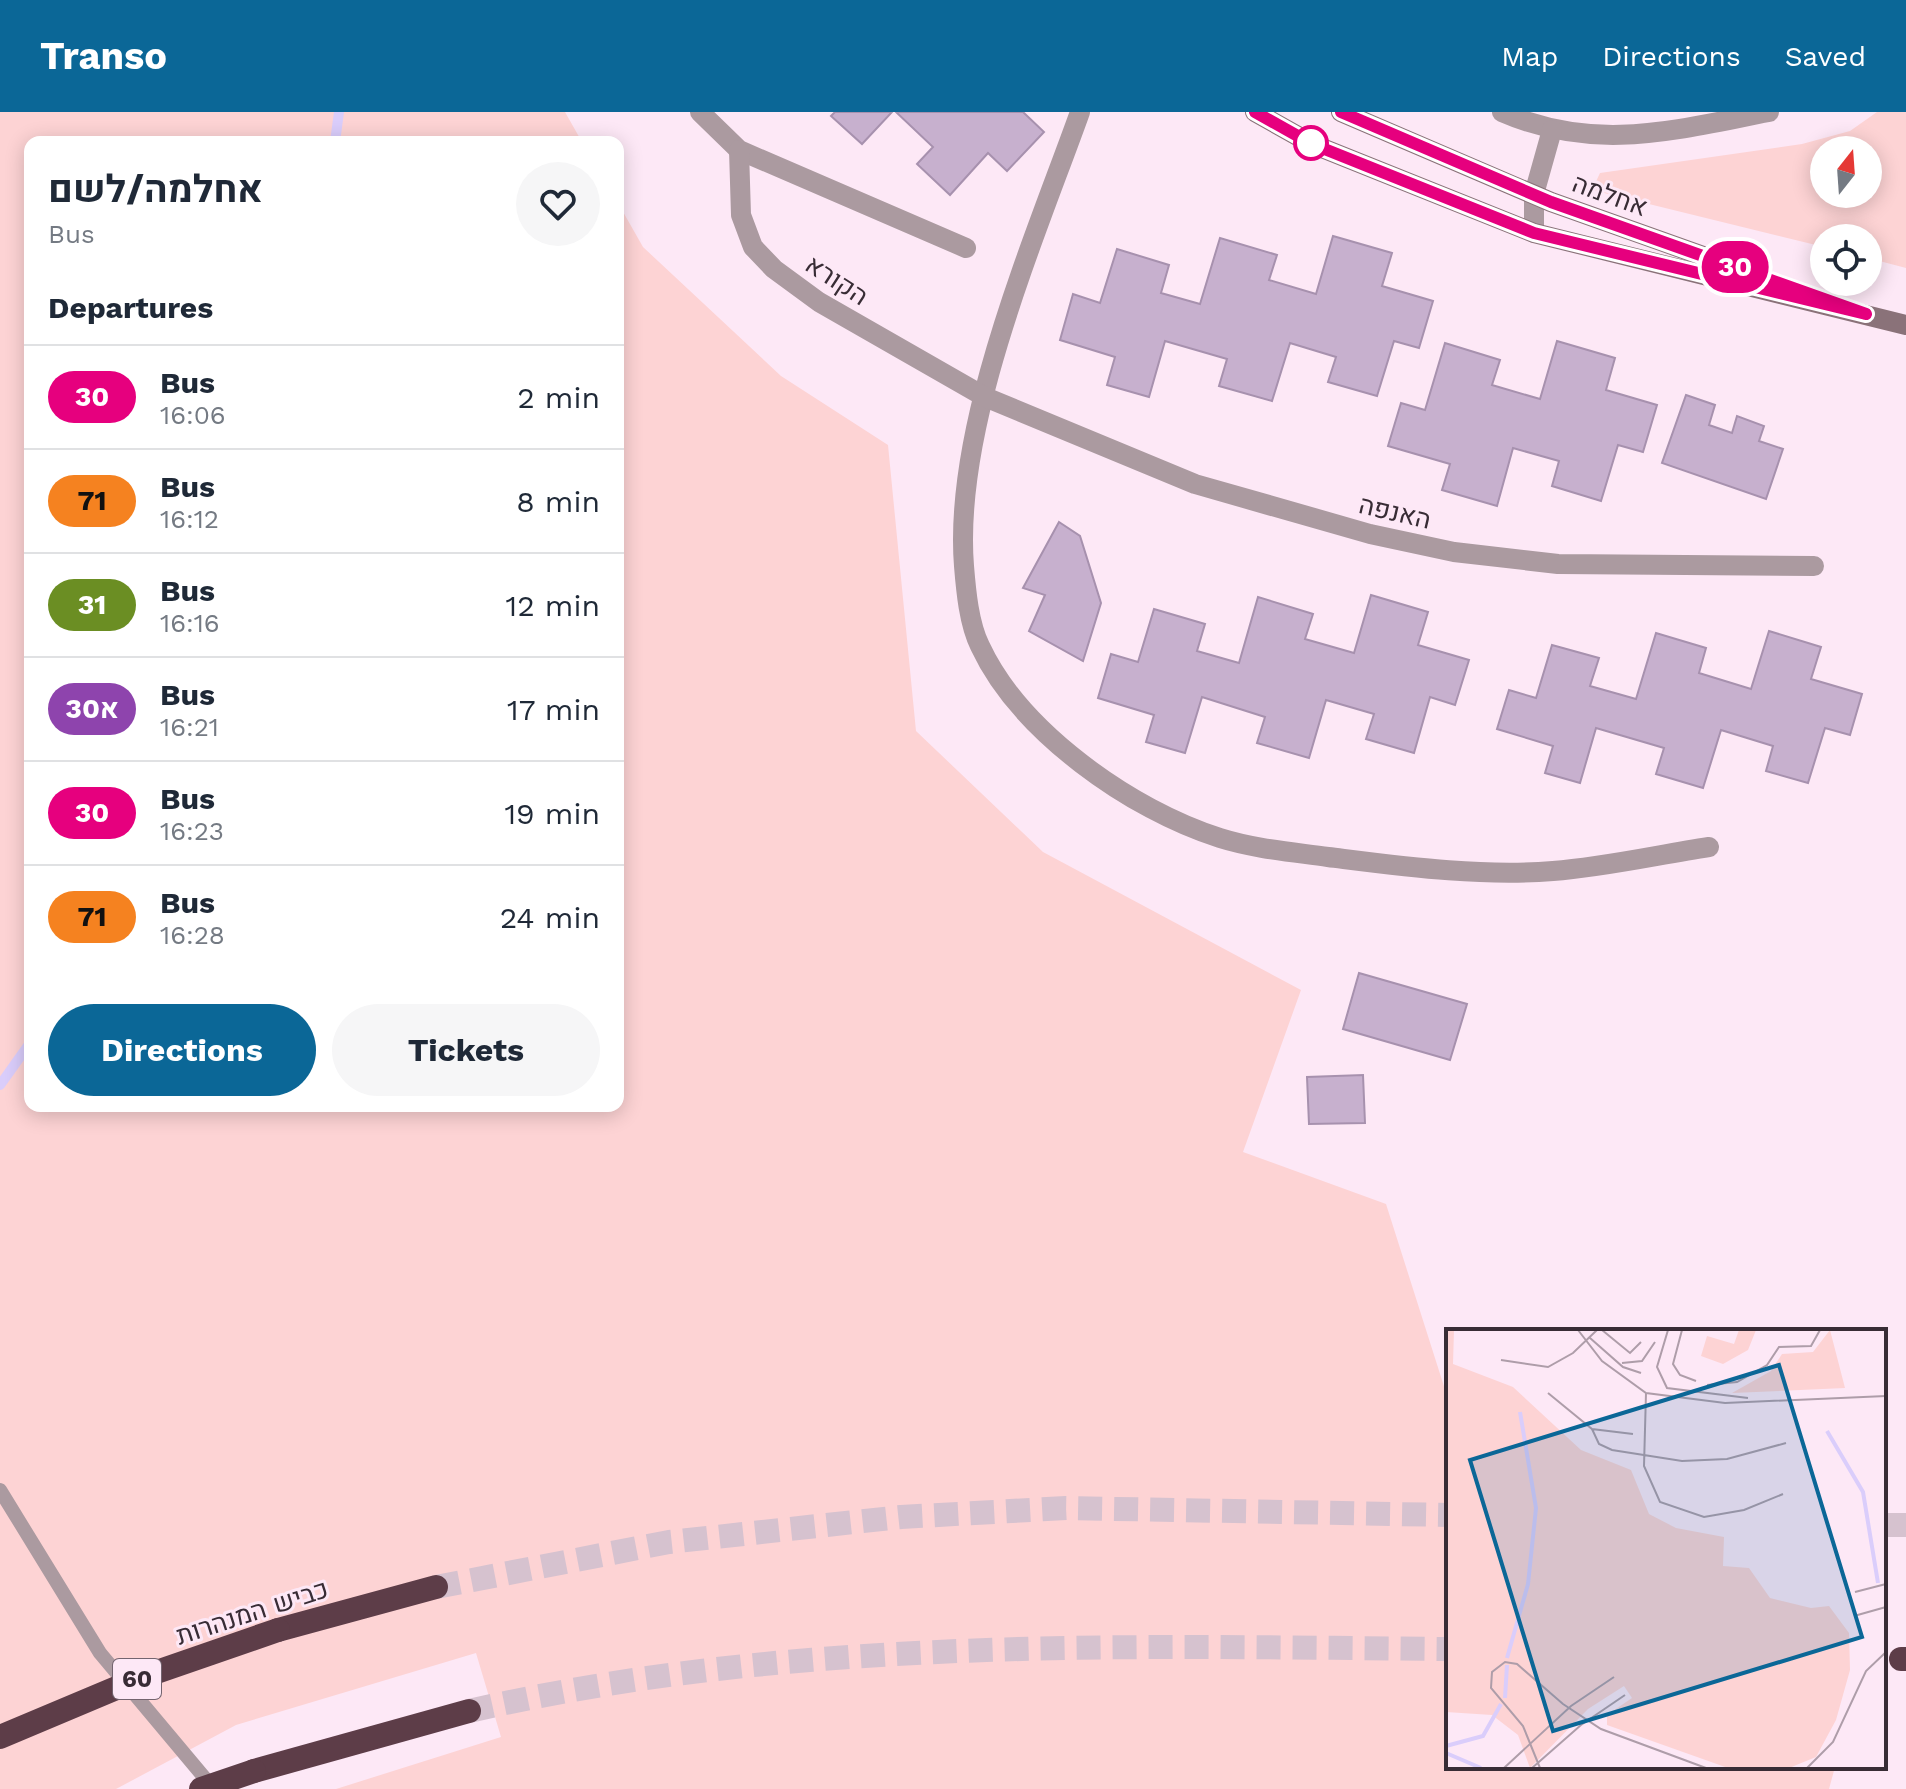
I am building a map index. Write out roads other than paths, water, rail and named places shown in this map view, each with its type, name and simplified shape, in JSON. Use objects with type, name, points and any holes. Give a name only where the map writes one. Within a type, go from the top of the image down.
[{"type":"highway","name":"כביש המנהרות","points":[[0,1737],[145,1676],[278,1630],[436,1587]]},
{"type":"highway","points":[[201,1789],[254,1771],[469,1711]]},
{"type":"street","points":[[700,112],[739,150],[966,248]]},
{"type":"street","points":[[1080,112],[1020,279],[971,448],[964,549],[968,601],[978,643],[997,679],[1026,712],[1104,780],[1159,811],[1220,838],[1277,850],[1373,862],[1459,869],[1553,871],[1709,847]]},
{"type":"street","name":"אחלמה","points":[[1255,112],[1312,144],[1534,233],[1906,325]]},
{"type":"street","name":"אחלמה","points":[[1341,112],[1534,194],[1866,314]]},
{"type":"street","points":[[1502,112],[1552,130],[1642,136],[1769,112]]},
{"type":"street","points":[[1534,233],[1534,194],[1552,130]]},
{"type":"street","name":"הקורא","points":[[739,150],[741,215],[753,247],[774,269],[819,302],[985,397]]},
{"type":"street","name":"האנפה","points":[[985,397],[1195,484],[1370,534],[1454,552],[1558,564],[1814,566]]},
{"type":"lane","points":[[0,1490],[100,1653],[215,1789]]},
{"type":"waterway","points":[[336,136],[339,112]]},
{"type":"waterway","points":[[0,1085],[24,1051]]},
{"type":"tunnel","points":[[436,1587],[669,1542],[901,1517],[1066,1508],[1446,1515]]},
{"type":"tunnel","points":[[1886,1525],[1906,1525]]},
{"type":"tunnel","points":[[469,1711],[590,1687],[712,1670],[834,1658],[1079,1648],[1446,1649]]}]
